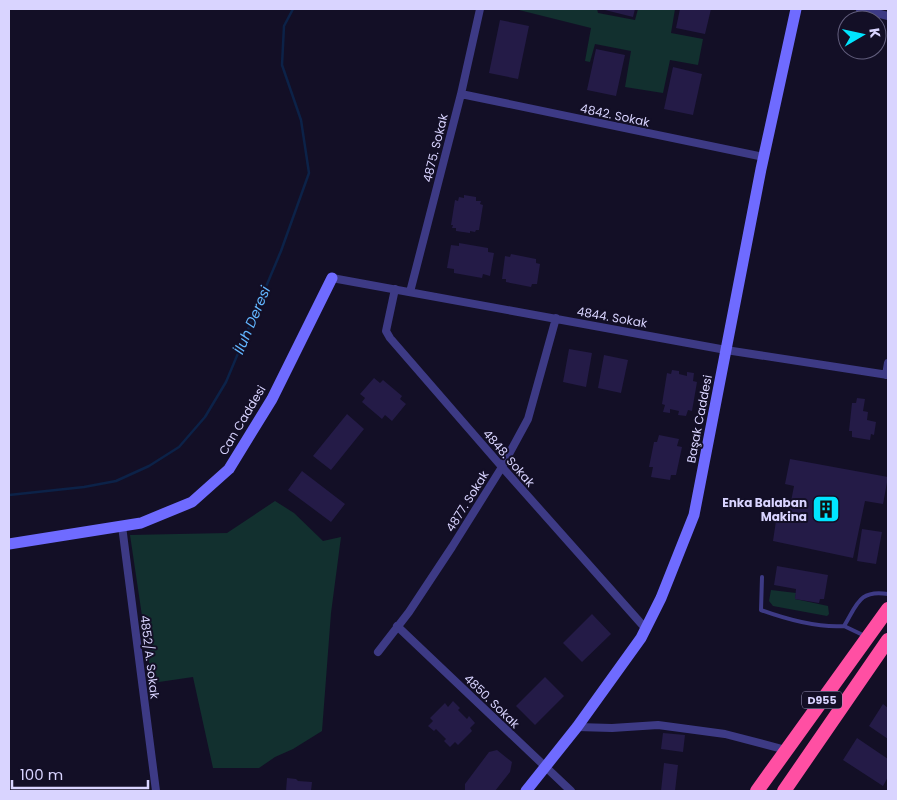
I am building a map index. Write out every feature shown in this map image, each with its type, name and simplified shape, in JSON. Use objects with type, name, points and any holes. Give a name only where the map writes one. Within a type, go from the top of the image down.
[{"type":"highway","name":"D955","points":[[757,791],[888,609]]},
{"type":"highway","name":"D955","points":[[784,791],[888,640]]},
{"type":"street","name":"4875. Sokak","points":[[410,292],[461,94],[480,9]]},
{"type":"street","name":"Başak Caddesi","points":[[526,791],[577,727],[642,638],[661,598],[694,515],[764,157],[796,9]]},
{"type":"street","points":[[860,9],[888,16]]},
{"type":"street","name":"4842. Sokak","points":[[461,94],[764,157]]},
{"type":"street","name":"4844. Sokak","points":[[332,278],[726,350],[887,375]]},
{"type":"street","name":"Can Caddesi","points":[[9,544],[142,523],[192,502],[229,469],[272,400],[332,278]]},
{"type":"street","name":"4848. Sokak","points":[[395,289],[386,331],[390,338],[646,628]]},
{"type":"street","name":"4877. Sokak","points":[[378,652],[452,547],[502,466],[528,419],[556,318]]},
{"type":"street","points":[[887,375],[888,363]]},
{"type":"street","name":"4852/A. Sokak","points":[[122,526],[156,791]]},
{"type":"street","name":"4850. Sokak","points":[[398,626],[572,791]]},
{"type":"street","points":[[577,727],[658,726],[724,734],[786,750]]},
{"type":"lane","points":[[762,577],[761,610],[829,627],[844,626],[867,638]]},
{"type":"lane","points":[[844,626],[861,598],[876,592],[888,594]]},
{"type":"green space","points":[[515,9],[597,9],[598,13],[635,20],[638,9],[675,9],[671,33],[703,39],[698,65],[670,60],[663,93],[625,87],[631,51],[595,44],[590,62],[585,61],[591,28]]},
{"type":"green space","points":[[275,501],[294,513],[323,541],[341,537],[331,613],[322,731],[259,768],[213,768],[193,677],[152,683],[130,535],[227,533]]},
{"type":"green space","points":[[771,590],[796,593],[795,599],[828,606],[829,614],[827,616],[773,606],[769,601]]},
{"type":"building","points":[[601,9],[635,9],[633,17]]},
{"type":"building","points":[[680,9],[711,9],[705,34],[676,28]]},
{"type":"building","points":[[500,20],[529,26],[518,79],[489,73]]},
{"type":"building","points":[[596,49],[625,55],[616,96],[587,90]]},
{"type":"building","points":[[673,67],[702,74],[693,115],[664,109]]},
{"type":"building","points":[[464,195],[476,197],[476,201],[481,201],[480,204],[483,205],[479,230],[475,232],[456,231],[456,228],[452,228],[453,225],[451,225],[455,200],[458,201],[459,197],[464,198]]},
{"type":"building","points":[[459,243],[488,248],[488,252],[494,253],[490,276],[483,274],[482,278],[454,273],[454,269],[447,268],[451,245],[459,246]]},
{"type":"building","points":[[511,254],[536,259],[536,263],[540,264],[537,284],[532,284],[531,287],[506,282],[506,279],[502,279],[505,256],[510,257]]},
{"type":"building","points":[[569,349],[592,353],[586,387],[563,382]]},
{"type":"building","points":[[604,355],[628,360],[621,393],[598,388]]},
{"type":"building","points":[[672,370],[679,371],[679,374],[687,376],[687,372],[694,373],[693,381],[697,382],[692,411],[688,410],[686,416],[678,415],[679,411],[670,409],[670,413],[663,412],[665,405],[662,404],[667,373],[671,374]]},
{"type":"building","points":[[374,378],[380,383],[383,380],[402,396],[400,399],[406,404],[392,421],[385,415],[382,419],[362,402],[365,398],[360,394]]},
{"type":"building","points":[[857,398],[865,399],[863,411],[868,412],[867,420],[876,422],[874,435],[871,434],[870,440],[852,437],[852,431],[849,431],[852,403],[856,403]]},
{"type":"building","points":[[347,414],[364,429],[331,470],[313,456]]},
{"type":"building","points":[[659,435],[679,439],[677,446],[682,447],[676,475],[671,475],[670,480],[651,477],[653,467],[649,467],[654,442],[657,442]]},
{"type":"building","name":"Enka Balaban Makina","points":[[790,459],[888,477],[883,504],[865,501],[853,558],[773,541],[777,514],[788,517],[794,486],[785,484]]},
{"type":"building","points":[[302,471],[345,504],[331,522],[288,490]]},
{"type":"building","points":[[862,529],[882,532],[876,564],[857,561]]},
{"type":"building","points":[[777,566],[828,575],[824,599],[820,599],[819,603],[795,599],[796,589],[774,585]]},
{"type":"building","points":[[592,614],[611,634],[582,662],[563,643]]},
{"type":"building","points":[[545,677],[564,696],[535,725],[516,706]]},
{"type":"building","points":[[453,701],[460,708],[458,710],[467,719],[469,716],[475,723],[470,728],[472,731],[458,745],[455,742],[450,747],[444,741],[446,739],[436,729],[434,731],[428,726],[433,721],[430,718],[445,703],[448,707]]},
{"type":"building","points":[[883,704],[888,708],[888,739],[869,726]]},
{"type":"building","points":[[663,733],[685,735],[683,752],[661,749]]},
{"type":"building","points":[[857,738],[888,759],[888,777],[883,786],[843,760]]},
{"type":"building","points":[[497,750],[512,762],[510,772],[495,791],[465,791],[465,784],[489,752]]},
{"type":"building","points":[[664,763],[678,765],[675,791],[661,791]]},
{"type":"building","points":[[287,778],[312,782],[311,791],[286,791]]},
{"type":"waterway","name":"İluh Deresi","points":[[9,495],[84,487],[116,481],[149,466],[179,447],[205,417],[226,382],[281,251],[309,173],[301,120],[282,65],[284,26],[293,9]]},
{"type":"place","name":"Enka Balaban Makina","points":[[826,509]]}]
